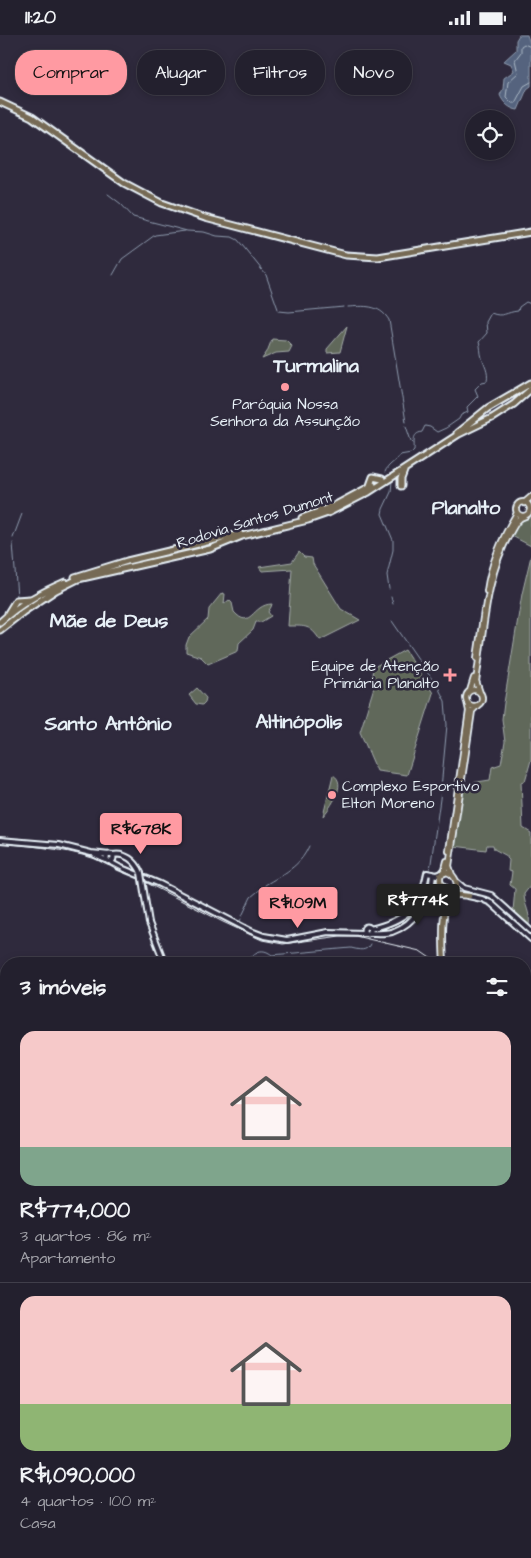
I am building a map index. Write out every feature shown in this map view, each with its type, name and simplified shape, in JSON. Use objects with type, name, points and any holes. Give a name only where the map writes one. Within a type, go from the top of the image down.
[{"type":"highway","points":[[0,102],[32,117],[124,183],[162,203],[206,218],[346,255],[378,257],[531,232]]},
{"type":"highway","points":[[488,408],[531,383]]},
{"type":"highway","name":"Rodovia Santos Dumont","points":[[0,626],[63,586],[78,579],[141,567],[209,550],[242,536],[308,520],[328,513],[389,479],[459,434],[507,409],[531,389]]},
{"type":"highway","points":[[501,400],[500,407],[507,409]]},
{"type":"highway","points":[[488,408],[494,411],[492,418]]},
{"type":"highway","name":"Rodovia Santos Dumont","points":[[0,626],[16,600],[30,599],[82,574],[305,517],[332,507],[369,487],[372,477],[382,479],[457,433],[488,408]]},
{"type":"highway","points":[[389,479],[394,479],[401,486],[402,472],[406,468]]},
{"type":"highway","points":[[319,512],[322,501],[332,507]]},
{"type":"highway","points":[[316,521],[328,513]]},
{"type":"highway","points":[[209,542],[211,543],[209,550]]},
{"type":"highway","points":[[127,561],[129,569]]},
{"type":"highway","points":[[38,594],[41,597],[41,601]]},
{"type":"main road","points":[[441,883],[439,879],[446,866],[469,711],[466,697],[472,686],[492,565],[496,552],[517,513],[518,505],[531,497]]},
{"type":"main road","points":[[524,503],[530,507],[528,513],[516,521],[501,549],[493,572],[476,681],[482,698],[472,711],[449,866],[452,875],[464,888],[491,895],[531,931]]},
{"type":"main road","points":[[517,513],[525,516]]},
{"type":"main road","points":[[470,691],[480,693]]},
{"type":"main road","points":[[467,702],[472,706],[478,705]]},
{"type":"main road","points":[[0,840],[59,845],[111,859],[119,867],[160,884],[246,929],[264,936],[290,939],[328,931],[389,933],[407,923],[422,907],[429,894],[433,876]]},
{"type":"main road","points":[[90,853],[111,859],[123,855],[135,863],[141,873],[149,923],[162,957]]},
{"type":"main road","points":[[367,931],[394,922],[406,914],[419,899],[426,876],[447,872],[452,875]]},
{"type":"main road","points":[[433,876],[450,890],[469,896]]},
{"type":"main road","points":[[445,917],[447,897],[450,890],[457,887],[457,882]]},
{"type":"main road","points":[[442,941],[450,890]]},
{"type":"main road","points":[[469,896],[474,891]]},
{"type":"main road","points":[[443,957],[442,941],[447,902],[452,896],[469,896],[491,903],[531,939]]},
{"type":"green space","points":[[347,326],[340,352],[327,353],[327,349]]},
{"type":"green space","points":[[272,339],[286,340],[292,346],[289,352],[276,353],[262,359],[267,352]]},
{"type":"green space","points":[[531,511],[531,546],[510,535],[518,521],[528,516]]},
{"type":"green space","points":[[299,552],[304,557],[312,558],[313,564],[341,609],[360,620],[320,640],[307,627],[288,626],[292,569],[262,571],[259,567],[292,562]]},
{"type":"green space","points":[[531,556],[531,760],[525,781],[521,782],[523,828],[531,833],[531,885],[524,894],[529,925],[513,911],[515,889],[510,885],[512,872],[508,871],[509,860],[507,856],[494,849],[493,845],[487,845],[486,850],[454,846],[464,784],[490,780],[492,767],[501,764],[505,742],[502,719],[504,703],[522,594]]},
{"type":"green space","points":[[222,593],[225,594],[224,604],[229,600],[232,603],[234,612],[244,619],[265,605],[272,604],[268,612],[271,616],[261,622],[256,622],[253,630],[239,643],[238,651],[208,664],[201,657],[186,652],[186,645],[189,637],[208,619],[209,609]]},
{"type":"green space","points":[[405,650],[433,693],[407,775],[377,771],[360,732],[374,687],[372,668]]},
{"type":"green space","points":[[197,688],[206,698],[202,705],[196,704],[189,695]]},
{"type":"green space","name":"Complexo Esportivo Elton Moreno","points":[[333,775],[339,784],[338,789],[333,802],[323,816]]},
{"type":"water","points":[[519,35],[527,35],[531,46],[531,86],[527,89],[518,110],[507,105],[500,95],[503,89],[504,78],[514,71],[511,64],[504,61],[516,50],[516,40]]},
{"type":"waterway","points":[[108,194],[133,217],[187,231],[204,232],[217,236],[232,237],[238,240],[266,275],[278,309]]},
{"type":"waterway","points":[[113,275],[122,259],[155,235],[185,231]]},
{"type":"waterway","points":[[385,472],[400,455],[411,453],[414,450],[415,436],[422,432],[425,426],[437,432],[446,428],[459,419],[461,415],[468,412],[467,407],[478,396],[475,389],[482,382],[487,381],[487,372],[481,356],[479,342],[487,333],[486,322],[491,313],[499,315],[514,312],[518,311],[519,307],[526,302],[531,304]]},
{"type":"waterway","points":[[279,311],[289,312],[344,307]]},
{"type":"waterway","points":[[348,307],[371,307],[381,311],[389,320],[406,422]]},
{"type":"waterway","points":[[406,426],[413,443]]},
{"type":"waterway","points":[[389,589],[387,575],[393,550],[393,540],[382,514],[391,492],[392,481]]},
{"type":"waterway","points":[[13,538],[22,514]]},
{"type":"waterway","points":[[13,543],[17,597]]},
{"type":"waterway","points":[[391,597],[393,604]]},
{"type":"waterway","points":[[392,621],[434,682]]},
{"type":"waterway","points":[[430,870],[440,799],[447,725],[445,701],[438,687]]},
{"type":"waterway","points":[[265,885],[296,865],[309,846]]},
{"type":"waterway","points":[[377,929],[397,923],[412,913],[423,898],[429,878]]},
{"type":"waterway","points":[[242,916],[251,897],[263,887]]},
{"type":"waterway","points":[[459,890],[467,893]]},
{"type":"waterway","points":[[476,894],[490,899],[531,936]]},
{"type":"waterway","points":[[251,957],[261,951],[272,955],[351,948],[362,950],[369,947],[370,944]]},
{"type":"railway","points":[[0,843],[43,847],[69,852],[110,864],[262,940],[283,944],[340,936],[355,936],[420,951],[429,957]]},
{"type":"place","name":"Paróquia Nossa Senhora da Assunção","points":[[285,387]]},
{"type":"place","name":"Equipe de Atenção Primária Planalto","points":[[450,675]]},
{"type":"place","name":"Complexo Esportivo Elton Moreno","points":[[332,795]]},
{"type":"district","name":"Turmalina","points":[[316,366]]},
{"type":"district","name":"Planalto","points":[[466,508]]},
{"type":"district","name":"Mãe de Deus","points":[[109,621]]},
{"type":"district","name":"Altinópolis","points":[[299,722]]},
{"type":"district","name":"Santo Antônio","points":[[108,724]]}]
